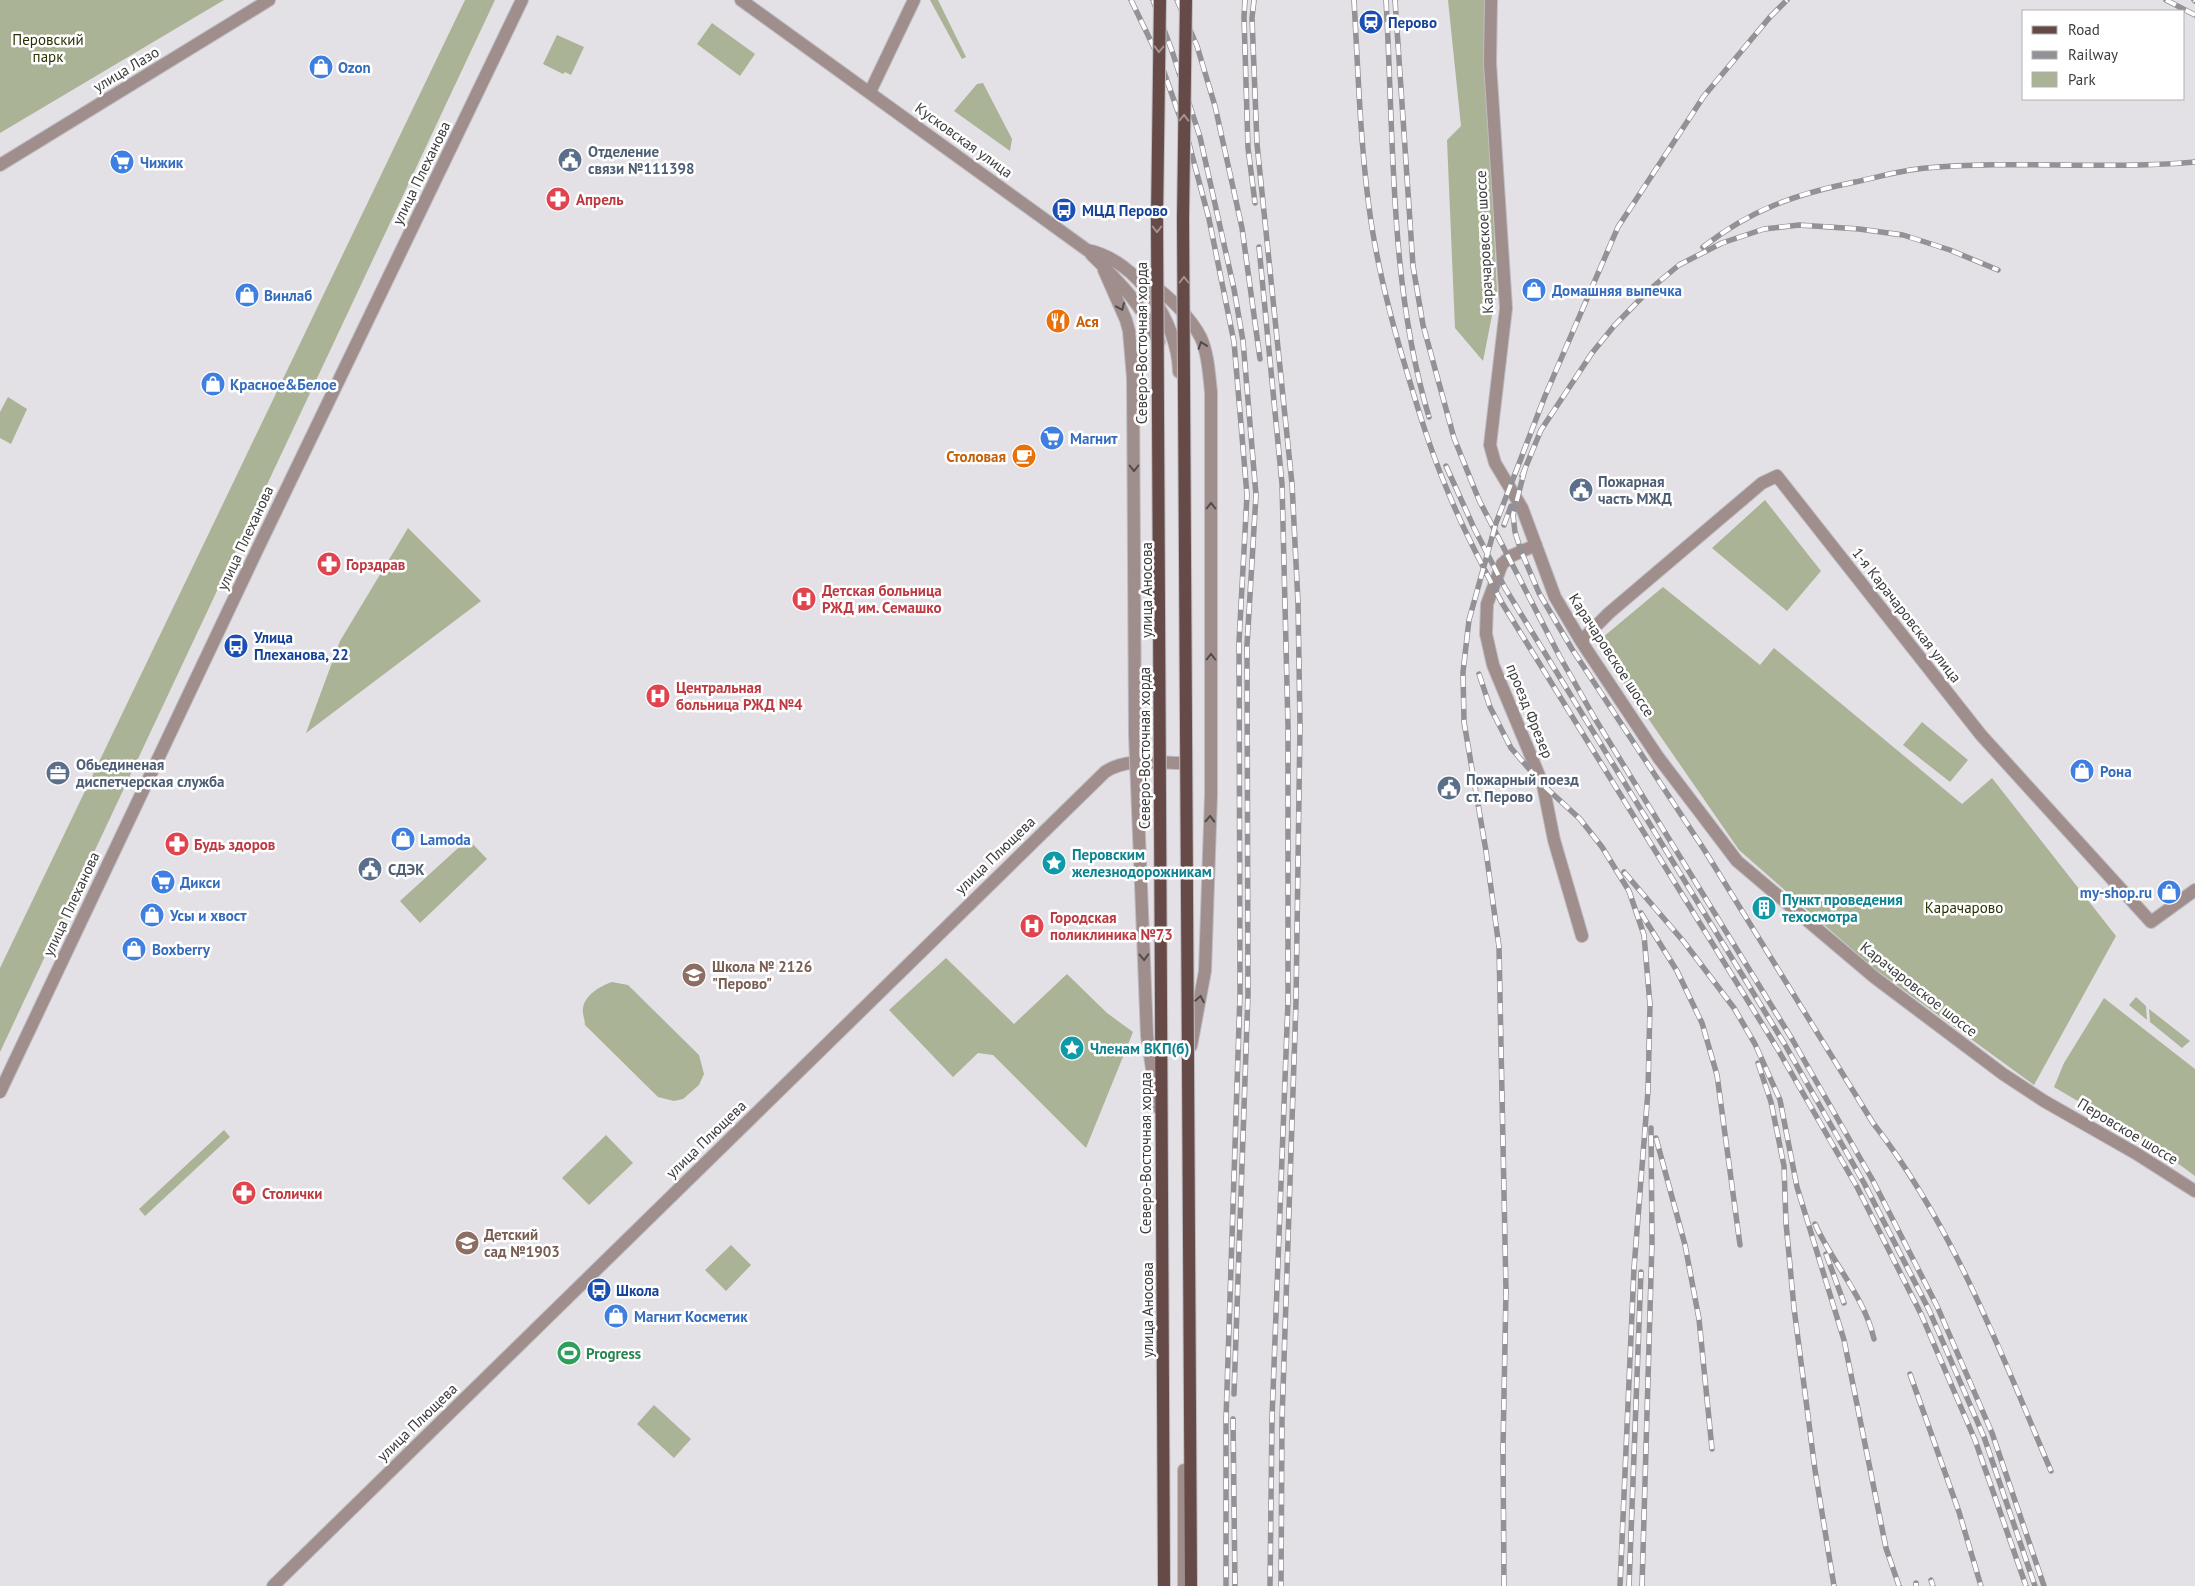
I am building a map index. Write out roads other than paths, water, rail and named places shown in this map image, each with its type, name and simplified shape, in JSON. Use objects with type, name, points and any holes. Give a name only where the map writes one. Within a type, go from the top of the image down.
[{"type":"main road","name":"Северо-Восточная хорда","points":[[1160,0],[1156,218],[1164,1586]]},
{"type":"main road","points":[[1186,0],[1183,219],[1191,1586]]},
{"type":"street","name":"улица Лазо","points":[[0,165],[269,0]]},
{"type":"street","name":"улица Плеханова","points":[[0,1092],[262,540],[522,0]]},
{"type":"street","name":"Кусковская улица","points":[[741,0],[1087,250],[1113,261],[1135,276],[1148,291],[1160,311],[1173,338],[1178,359],[1183,763]]},
{"type":"street","points":[[870,92],[914,0]]},
{"type":"street","name":"Карачаровское шоссе","points":[[1491,0],[1490,63],[1506,308],[1490,445],[1495,463],[1522,508],[1555,596],[1581,641],[1658,757],[1736,861],[1874,977],[2003,1074],[2044,1101]]},
{"type":"street","name":"улица Аносова","points":[[1087,250],[1123,284],[1137,302],[1160,344],[1162,360],[1164,1586]]},
{"type":"street","points":[[1100,263],[1117,298],[1129,331],[1133,378],[1136,734],[1147,1036],[1162,1135]]},
{"type":"street","points":[[1135,276],[1147,281],[1173,303],[1200,338],[1205,352],[1210,392],[1211,795],[1205,971],[1188,1064]]},
{"type":"street","name":"1-я Карачаровская улица","points":[[1581,641],[1609,613],[1762,483],[1777,476],[1981,735],[2151,922],[2195,890]]},
{"type":"street","name":"проезд Фрезер","points":[[1536,545],[1512,556],[1502,564],[1487,604],[1486,634],[1493,665],[1543,785],[1554,840],[1582,936]]},
{"type":"street","name":"улица Плющева","points":[[273,1586],[1105,772],[1112,767],[1127,763],[1183,763]]},
{"type":"street","points":[[1183,763],[1184,1586]]},
{"type":"street","name":"Перовское шоссе","points":[[2044,1101],[2137,1154],[2195,1191]]},
{"type":"railway","points":[[1131,0],[1159,58],[1188,140],[1209,219],[1234,342],[1247,495],[1239,642],[1240,994],[1226,1419],[1226,1586]]},
{"type":"railway","points":[[1153,0],[1200,137],[1234,289],[1243,341],[1256,495],[1247,645],[1248,994],[1234,1394]]},
{"type":"railway","points":[[1177,0],[1197,46],[1215,106],[1242,228],[1260,359]]},
{"type":"railway","points":[[1245,0],[1248,148],[1255,203]]},
{"type":"railway","points":[[1254,0],[1252,18],[1257,144],[1292,484],[1298,602],[1300,726],[1296,1002],[1282,1420],[1281,1586]]},
{"type":"railway","points":[[1354,0],[1363,156],[1375,248],[1400,349],[1429,444],[1452,502],[1472,546],[1502,603],[1777,1048],[1857,1187],[1921,1314],[1975,1440],[2026,1586]]},
{"type":"railway","points":[[1386,0],[1400,263],[1416,367],[1429,417]]},
{"type":"railway","points":[[1395,0],[1413,266],[1423,325],[1454,438],[1479,500],[1560,657],[1594,717],[1792,1039],[1872,1179],[1937,1306],[1992,1433],[2044,1586]]},
{"type":"railway","points":[[1504,1586],[1503,1448],[1506,1291],[1499,947],[1486,851],[1464,722],[1463,672],[1469,620],[1496,523],[1545,396],[1618,227],[1704,96],[1770,17],[1787,0]]},
{"type":"railway","points":[[2166,0],[2195,15]]},
{"type":"railway","points":[[1703,247],[1739,222],[1775,205],[1813,192],[1908,170],[1993,165],[2128,165],[2195,162]]},
{"type":"railway","points":[[1522,476],[1541,430],[1592,353],[1614,326],[1649,290],[1679,265],[1722,243],[1764,229],[1799,225],[1859,229],[1903,235],[1950,250],[1998,270]]},
{"type":"railway","points":[[1259,247],[1282,484],[1288,726],[1288,1001],[1272,1418],[1270,1586]]},
{"type":"railway","points":[[1446,466],[1474,528],[1505,588],[1784,1043],[1864,1183],[1929,1310],[1984,1437],[2035,1586]]},
{"type":"railway","points":[[1525,469],[1513,515],[1515,532],[1521,551],[1539,593],[1572,649],[1705,851],[1873,1123],[1902,1163],[1928,1204],[1994,1336],[2051,1471]]},
{"type":"railway","points":[[1504,525],[1511,506]]},
{"type":"railway","points":[[1479,674],[1490,707],[1511,748],[1543,785],[1580,819],[1602,847],[1629,891],[1644,935],[1650,1005],[1648,1091],[1634,1268],[1620,1586]]},
{"type":"railway","points":[[1624,872],[1684,942],[1734,1008],[1755,1044],[1780,1100],[1797,1187],[1844,1340],[1886,1548],[1899,1586]]},
{"type":"railway","points":[[1641,913],[1677,971],[1702,1023],[1717,1075],[1740,1245]]},
{"type":"railway","points":[[1758,1063],[1771,1102],[1784,1166],[1786,1223],[1794,1308],[1815,1470],[1834,1586]]},
{"type":"railway","points":[[1642,1586],[1652,1242],[1651,1128]]},
{"type":"railway","points":[[1656,1138],[1685,1245],[1699,1319],[1712,1449]]},
{"type":"railway","points":[[1815,1224],[1822,1239],[1856,1294],[1874,1339]]},
{"type":"railway","points":[[1826,1254],[1844,1303]]},
{"type":"railway","points":[[1629,1586],[1641,1272]]},
{"type":"railway","points":[[1910,1374],[1959,1512],[1981,1586]]},
{"type":"railway","points":[[1233,1419],[1235,1586]]},
{"type":"railway","points":[[1931,1580],[1933,1586]]},
{"type":"place","name":"Перово","points":[[1371,22]]},
{"type":"place","name":"Ozon","points":[[321,67]]},
{"type":"place","name":"Отделение связи №111398","points":[[570,160]]},
{"type":"place","name":"Чижик","points":[[122,162]]},
{"type":"place","name":"Апрель","points":[[558,199]]},
{"type":"place","name":"МЦД Перово","points":[[1064,210]]},
{"type":"place","name":"Домашняя выпечка","points":[[1534,290]]},
{"type":"place","name":"Винлаб","points":[[247,295]]},
{"type":"place","name":"Ася","points":[[1058,321]]},
{"type":"place","name":"Красное&Белое","points":[[213,384]]},
{"type":"place","name":"Магнит","points":[[1052,438]]},
{"type":"place","name":"Столовая","points":[[1024,456]]},
{"type":"place","name":"Пожарная часть МЖД","points":[[1581,490]]},
{"type":"place","name":"Горздрав","points":[[329,564]]},
{"type":"place","name":"Детская больница РЖД им. Семашко","points":[[804,599]]},
{"type":"place","name":"Улица Плеханова, 22","points":[[236,646]]},
{"type":"place","name":"Центральная больница РЖД №4","points":[[658,696]]},
{"type":"place","name":"Рона","points":[[2082,771]]},
{"type":"place","name":"Обьединеная диспетчерская служба","points":[[58,773]]},
{"type":"place","name":"Пожарный поезд ст. Перово","points":[[1449,788]]},
{"type":"place","name":"Lamoda","points":[[403,839]]},
{"type":"place","name":"Будь здоров","points":[[177,844]]},
{"type":"place","name":"Перовским железнодорожникам","points":[[1054,863]]},
{"type":"place","name":"СДЭК","points":[[370,869]]},
{"type":"place","name":"Дикси","points":[[163,882]]},
{"type":"place","name":"my-shop.ru","points":[[2169,892]]},
{"type":"place","name":"Пункт проведения техосмотра","points":[[1764,908]]},
{"type":"place","name":"Усы и хвост","points":[[152,915]]},
{"type":"place","name":"Городская поликлиника №73","points":[[1032,926]]},
{"type":"place","name":"Boxberry","points":[[134,949]]},
{"type":"place","name":"Школа № 2126 \"Перово\"","points":[[694,975]]},
{"type":"place","name":"Членам ВКП(б)","points":[[1072,1048]]},
{"type":"place","name":"Столички","points":[[244,1193]]},
{"type":"place","name":"Детский сад №1903","points":[[467,1243]]},
{"type":"place","name":"Школа","points":[[599,1290]]},
{"type":"place","name":"Магнит Косметик","points":[[616,1316]]},
{"type":"place","name":"Progress","points":[[569,1353]]},
{"type":"park label","name":"Перовский парк","points":[[48,48]]},
{"type":"park label","name":"Карачарово","points":[[1964,907]]}]
